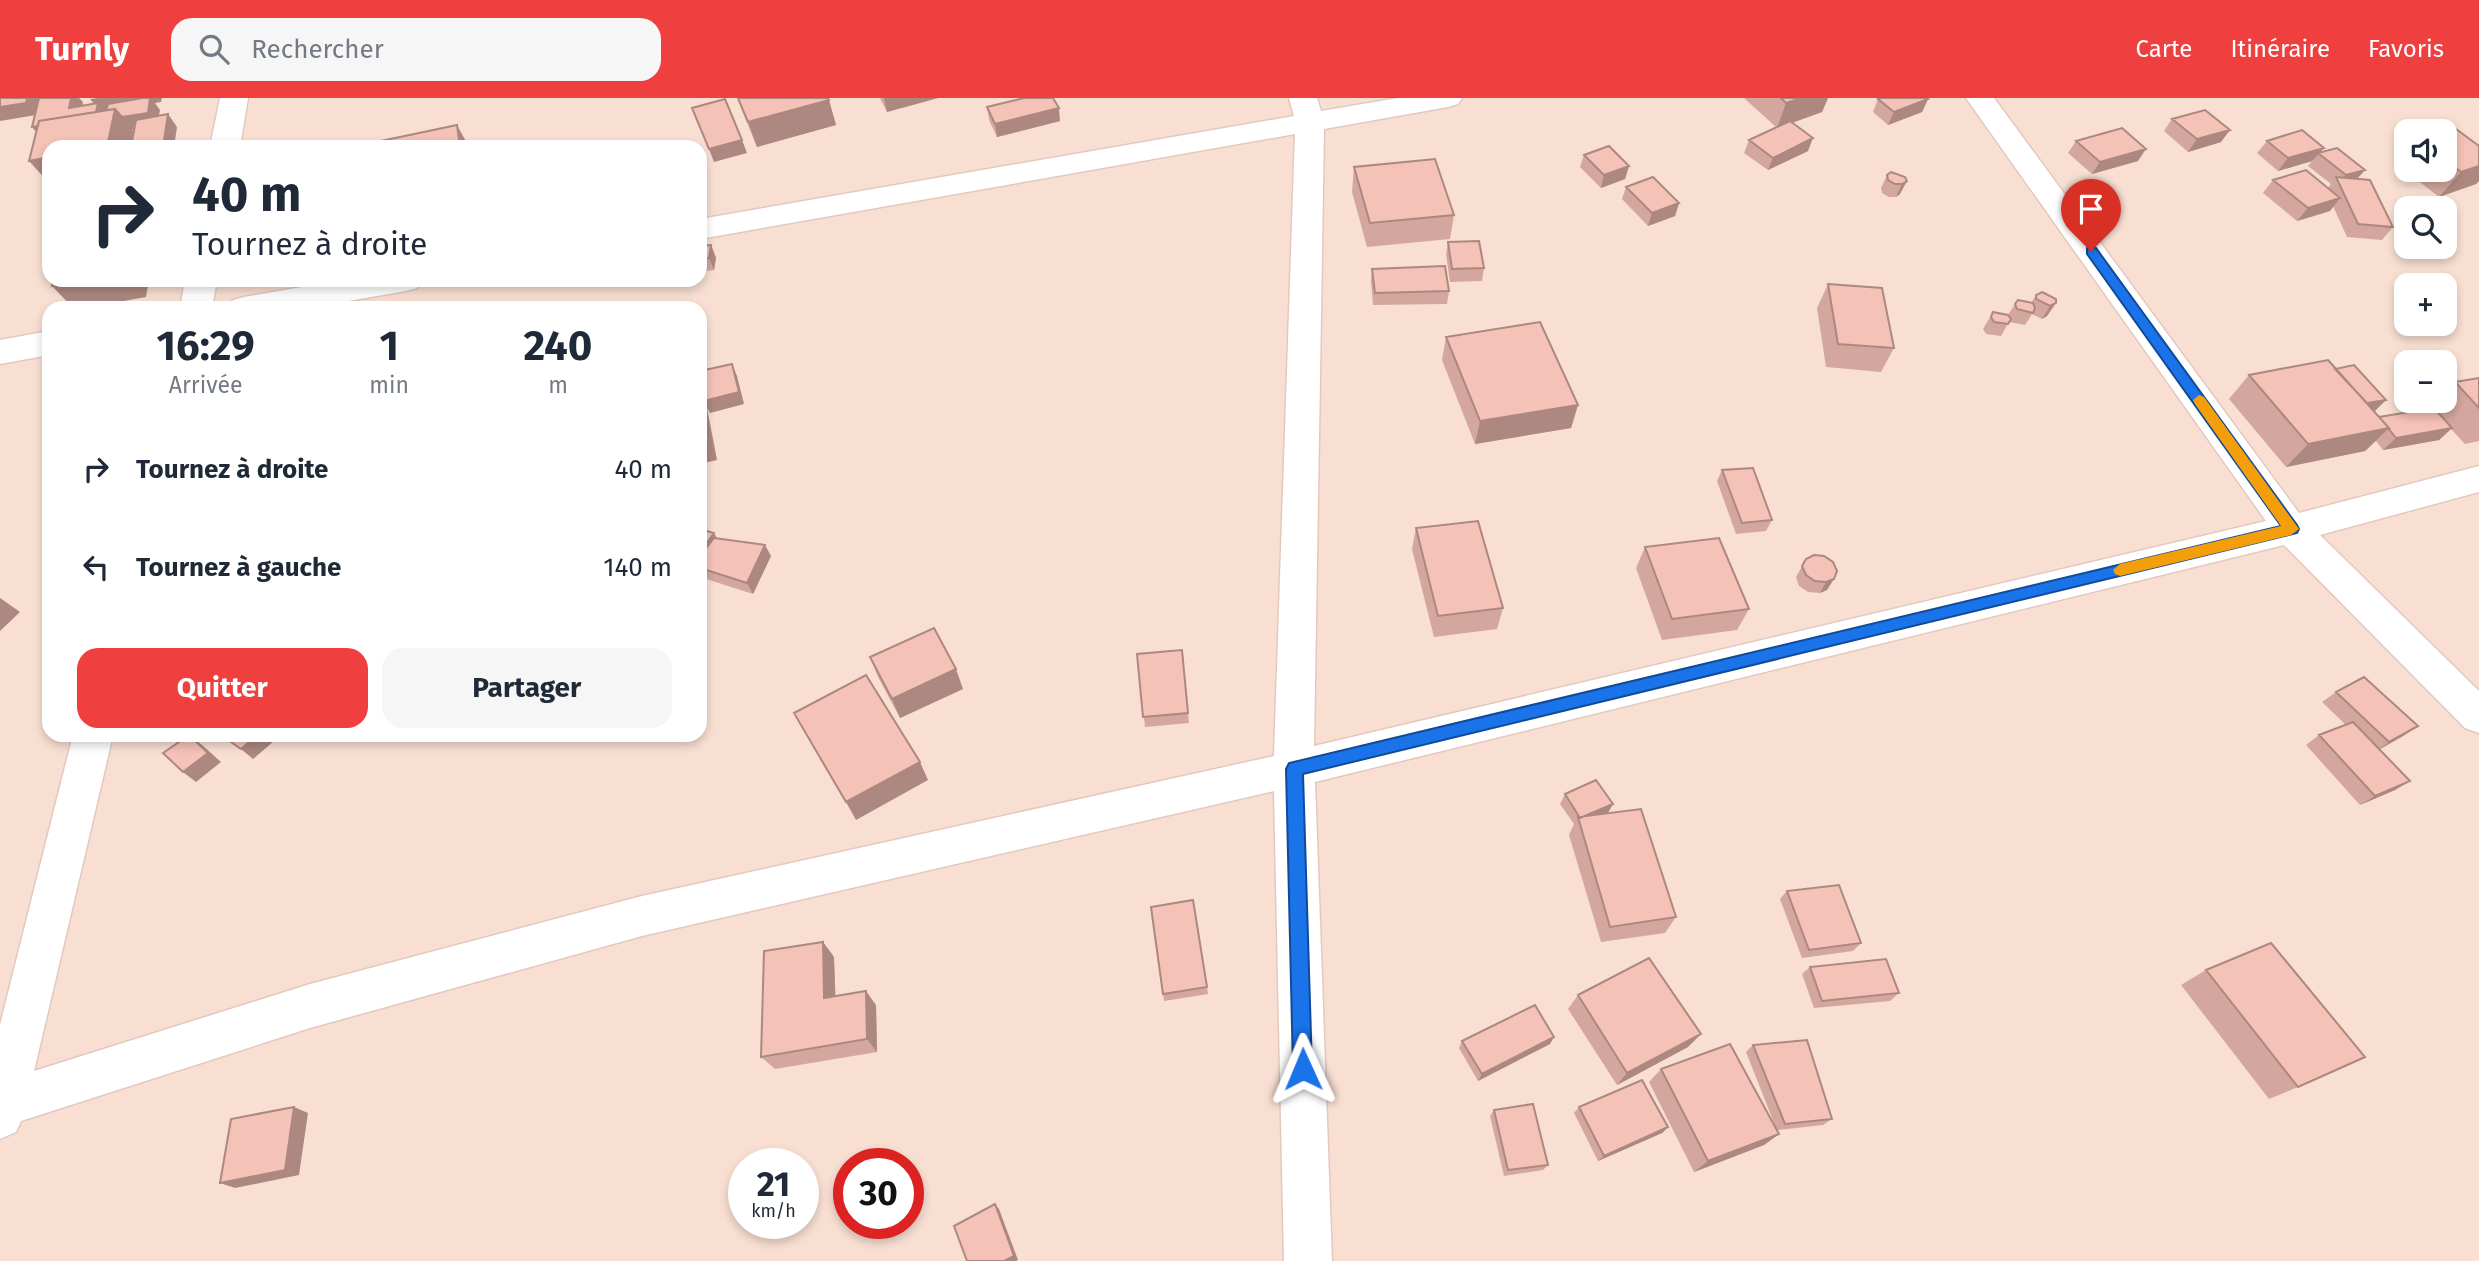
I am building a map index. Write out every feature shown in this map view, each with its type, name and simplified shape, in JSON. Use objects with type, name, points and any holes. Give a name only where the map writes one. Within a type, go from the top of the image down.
[{"type":"street","points":[[226,140],[234,98]]},
{"type":"street","points":[[707,228],[1307,111],[1448,98]]},
{"type":"street","points":[[1980,98],[2291,529],[2479,716]]},
{"type":"street","points":[[1307,111],[1294,769],[1308,1261]]},
{"type":"street","points":[[284,301],[366,287]]},
{"type":"street","points":[[0,352],[42,344]]},
{"type":"street","points":[[1,1108],[310,1006],[642,916],[1294,769],[2291,529],[2479,478]]},
{"type":"street","points":[[1,1108],[91,742]]},
{"type":"shaded area","points":[[0,98],[2479,98],[2479,1261],[0,1261]]},
{"type":"building","points":[[0,98],[27,98],[26,103],[0,107]]},
{"type":"building","points":[[39,98],[71,98],[69,108],[98,103],[96,112],[39,121],[38,126],[32,127]]},
{"type":"building","points":[[150,98],[148,113],[122,117],[115,109],[106,110],[108,104]]},
{"type":"building","points":[[738,98],[828,98],[829,100],[748,122]]},
{"type":"building","points":[[1024,98],[1053,98],[1059,108],[995,124],[987,107]]},
{"type":"building","points":[[1781,98],[1801,98],[1786,103]]},
{"type":"building","points":[[725,99],[742,140],[709,149],[692,108]]},
{"type":"building","points":[[1878,99],[1928,99],[1894,112]]},
{"type":"building","points":[[115,109],[108,140],[42,140],[42,158],[29,161],[39,121]]},
{"type":"building","points":[[2205,110],[2230,130],[2197,139],[2172,119]]},
{"type":"building","points":[[168,114],[164,140],[132,140],[136,120]]},
{"type":"building","points":[[1790,121],[1813,138],[1773,158],[1749,140]]},
{"type":"building","points":[[457,125],[459,140],[386,140]]},
{"type":"building","points":[[2122,128],[2146,149],[2100,162],[2076,141]]},
{"type":"building","points":[[2302,130],[2324,148],[2288,158],[2267,141]]},
{"type":"building","points":[[2457,130],[2479,146],[2479,166],[2461,172],[2457,169]]},
{"type":"building","points":[[1609,146],[1629,166],[1604,175],[1584,155]]},
{"type":"building","points":[[2337,148],[2365,170],[2346,175],[2318,153]]},
{"type":"building","points":[[1435,159],[1454,215],[1370,223],[1354,167]]},
{"type":"building","points":[[2306,170],[2340,198],[2308,208],[2273,180]]},
{"type":"building","points":[[1891,172],[1905,177],[1907,181],[1895,184],[1888,180],[1887,175]]},
{"type":"building","points":[[1653,177],[1679,203],[1652,213],[1626,187]]},
{"type":"building","points":[[2336,177],[2370,180],[2393,227],[2358,224]]},
{"type":"building","points":[[1479,241],[1484,268],[1452,269],[1448,242]]},
{"type":"building","points":[[707,245],[711,245],[707,258]]},
{"type":"building","points":[[1445,266],[1449,291],[1375,293],[1372,269]]},
{"type":"building","points":[[1828,284],[1882,288],[1894,348],[1838,344]]},
{"type":"building","points":[[2042,292],[2056,299],[2056,303],[2050,306],[2036,299],[2036,295]]},
{"type":"building","points":[[2018,300],[2033,303],[2033,313],[2017,309],[2015,304]]},
{"type":"building","points":[[1993,312],[2008,315],[2011,319],[2008,324],[1994,322],[1991,317]]},
{"type":"building","points":[[1540,322],[1578,405],[1480,421],[1446,337]]},
{"type":"building","points":[[2328,360],[2389,428],[2308,444],[2249,375]]},
{"type":"building","points":[[732,364],[739,392],[707,400],[707,369]]},
{"type":"building","points":[[2354,365],[2386,400],[2367,403],[2335,369]]},
{"type":"building","points":[[2479,378],[2479,408],[2457,384],[2457,382]]},
{"type":"building","points":[[2403,413],[2438,413],[2452,428],[2396,438],[2379,417]]},
{"type":"building","points":[[1753,468],[1772,520],[1742,523],[1722,470]]},
{"type":"building","points":[[1478,521],[1503,608],[1438,616],[1416,528]]},
{"type":"building","points":[[707,531],[714,533],[707,542]]},
{"type":"building","points":[[714,538],[765,545],[747,583],[707,570],[707,547]]},
{"type":"building","points":[[1719,538],[1749,609],[1672,619],[1645,547]]},
{"type":"building","points":[[1814,555],[1824,556],[1833,562],[1837,571],[1834,579],[1826,582],[1815,581],[1806,575],[1802,566],[1806,559]]},
{"type":"building","points":[[934,628],[956,669],[892,699],[870,657]]},
{"type":"building","points":[[1182,650],[1188,713],[1143,717],[1137,654]]},
{"type":"building","points":[[866,675],[920,762],[846,802],[794,713]]},
{"type":"building","points":[[2364,677],[2418,726],[2389,742],[2336,692]]},
{"type":"building","points":[[2353,722],[2410,781],[2375,796],[2319,735]]},
{"type":"building","points":[[179,742],[196,742],[208,753],[183,772],[163,753]]},
{"type":"building","points":[[231,742],[249,742],[241,749]]},
{"type":"building","points":[[1596,780],[1613,804],[1580,818],[1565,794]]},
{"type":"building","points":[[1641,809],[1676,917],[1610,927],[1578,817]]},
{"type":"building","points":[[1839,885],[1861,943],[1809,950],[1787,891]]},
{"type":"building","points":[[1193,900],[1207,987],[1163,994],[1151,907]]},
{"type":"building","points":[[823,942],[824,998],[866,991],[867,1039],[761,1057],[764,951]]},
{"type":"building","points":[[2271,943],[2365,1057],[2298,1087],[2206,970]]},
{"type":"building","points":[[1649,958],[1701,1034],[1627,1073],[1578,995]]},
{"type":"building","points":[[1886,959],[1899,993],[1822,1001],[1810,967]]},
{"type":"building","points":[[1535,1005],[1554,1037],[1482,1074],[1462,1041]]},
{"type":"building","points":[[1807,1040],[1832,1119],[1785,1124],[1753,1045]]},
{"type":"building","points":[[1730,1044],[1779,1134],[1708,1161],[1661,1069]]},
{"type":"building","points":[[1642,1080],[1668,1127],[1604,1156],[1579,1107]]},
{"type":"building","points":[[1533,1104],[1548,1165],[1508,1170],[1494,1110]]},
{"type":"building","points":[[294,1107],[285,1170],[220,1183],[231,1119]]},
{"type":"building","points":[[995,1204],[1014,1256],[1004,1261],[967,1261],[954,1226]]},
{"type":"slow traffic","points":[[2120,570],[2291,529],[2199,400]]},
{"type":"route","points":[[1303,1069],[1294,769],[2291,529],[2091,251]]}]
